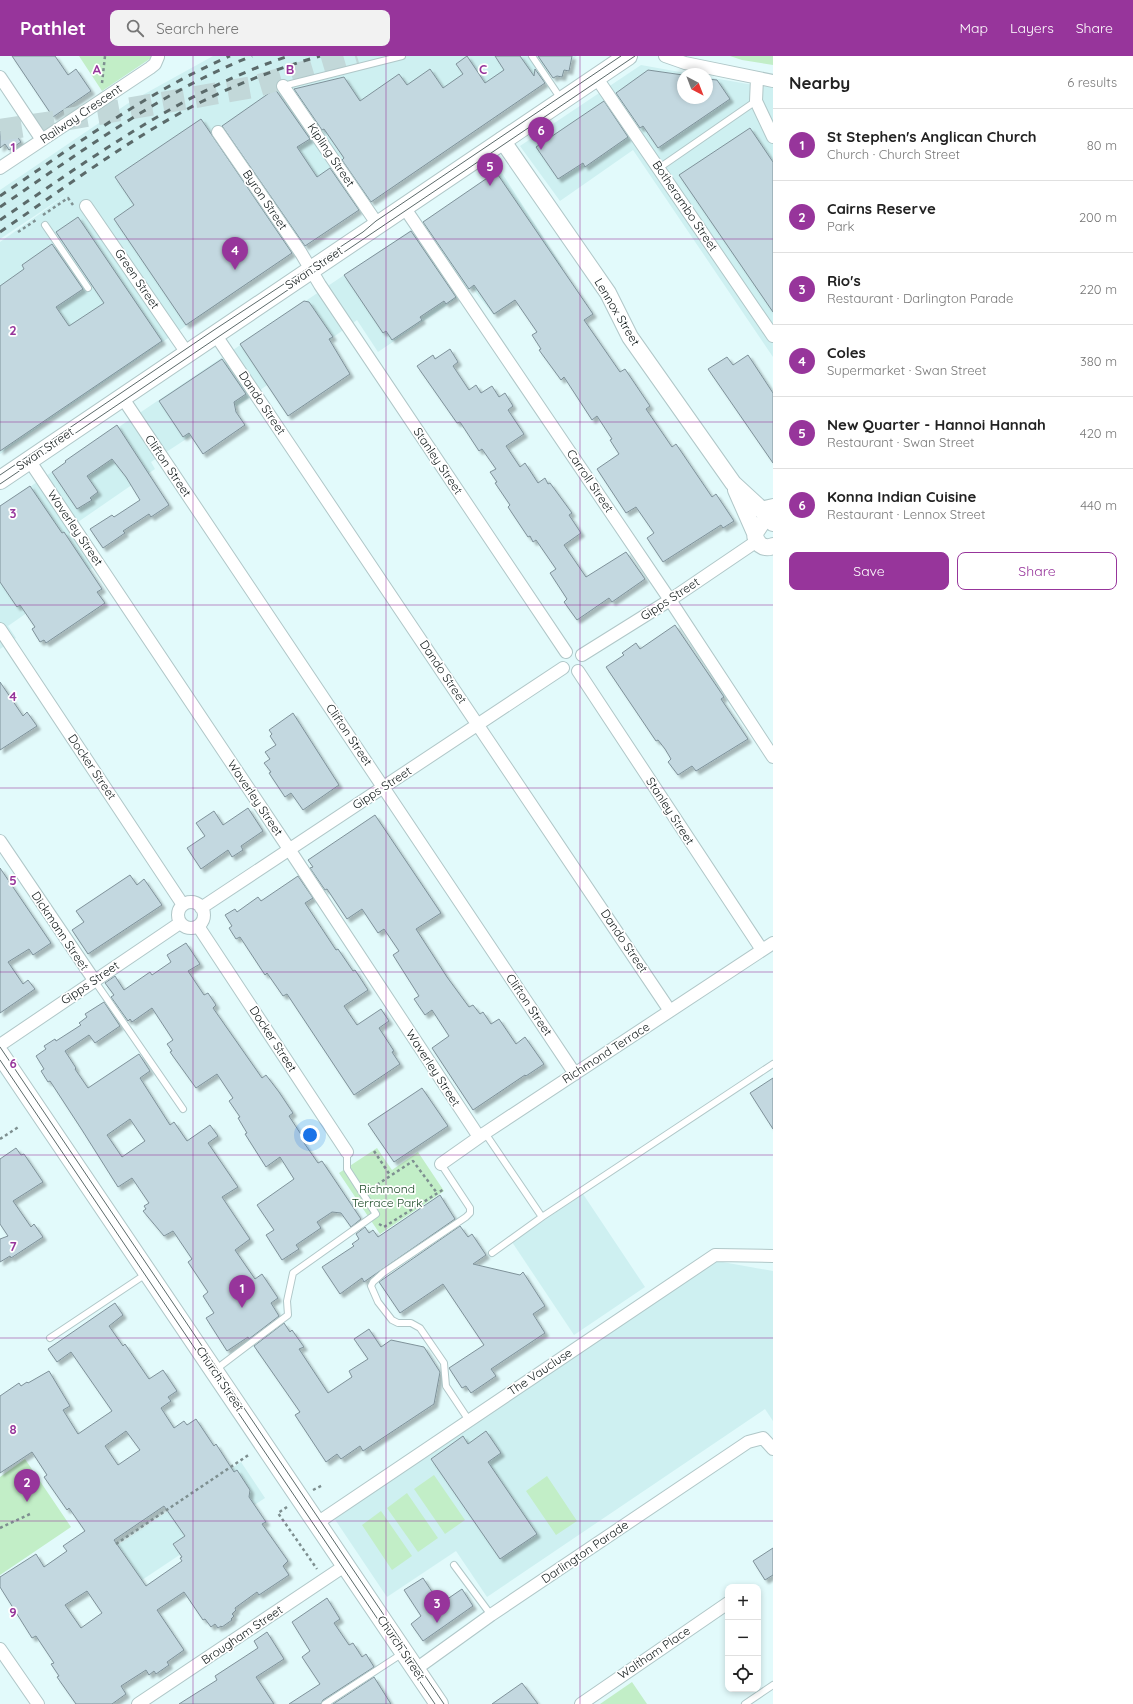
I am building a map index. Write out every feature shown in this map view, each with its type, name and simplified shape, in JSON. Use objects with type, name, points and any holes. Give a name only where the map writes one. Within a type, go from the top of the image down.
[{"type":"main road","name":"Swan Street","points":[[0,480],[628,56]]},
{"type":"main road","name":"Church Street","points":[[0,1054],[439,1704]]},
{"type":"street","name":"Railway Crescent","points":[[0,168],[150,68],[161,56]]},
{"type":"street","points":[[665,56],[685,63],[773,81]]},
{"type":"street","points":[[0,77],[42,140]]},
{"type":"street","name":"Botherambo Street","points":[[596,77],[773,336]]},
{"type":"street","points":[[757,78],[756,101],[773,138]]},
{"type":"street","name":"Kipling Street","points":[[283,86],[378,225]]},
{"type":"street","name":"Byron Street","points":[[218,132],[311,269]]},
{"type":"street","name":"Lennox Street","points":[[502,140],[608,294],[630,337],[733,483],[756,537]]},
{"type":"street","name":"Green Street","points":[[81,206],[187,353]]},
{"type":"street","name":"Carroll Street","points":[[404,207],[670,600],[773,757]]},
{"type":"street","name":"Stanley Street","points":[[311,269],[566,652]]},
{"type":"street","name":"Dando Street","points":[[215,334],[670,1011]]},
{"type":"street","name":"Clifton Street","points":[[122,397],[575,1074]]},
{"type":"street","name":"Waverley Street","points":[[29,460],[482,1135]]},
{"type":"street","name":"Lennox Street","points":[[733,483],[767,507],[773,523]]},
{"type":"street","points":[[773,523],[761,523],[756,529],[756,537],[763,546],[767,548],[773,546]]},
{"type":"street","name":"Gipps Street","points":[[582,655],[670,600],[756,537]]},
{"type":"street","name":"Docker Street","points":[[0,631],[183,905]]},
{"type":"street","points":[[572,650],[582,655],[584,662],[583,666],[578,671],[568,672],[563,668],[561,661],[566,652],[572,650]]},
{"type":"street","name":"Gipps Street","points":[[201,908],[563,668]]},
{"type":"street","name":"Stanley Street","points":[[578,671],[762,950]]},
{"type":"street","name":"Dickmann Street","points":[[0,841],[94,980]]},
{"type":"street","points":[[191,902],[201,908],[204,915],[198,926],[191,928],[180,923],[178,916],[180,908],[183,905],[191,902]]},
{"type":"street","name":"Gipps Street","points":[[0,1045],[180,923]]},
{"type":"street","name":"Docker Street","points":[[198,926],[347,1152]]},
{"type":"street","name":"Richmond Terrace","points":[[441,1164],[482,1135],[773,943]]},
{"type":"street","name":"The Vaucluse","points":[[317,1523],[715,1254],[773,1256]]},
{"type":"street","name":"Darlington Parade","points":[[416,1669],[491,1615],[748,1442],[763,1438],[773,1449]]},
{"type":"street","name":"Brougham Street","points":[[138,1704],[346,1565]]},
{"type":"street","name":"Waltham Place","points":[[581,1704],[725,1605]]},
{"type":"street","points":[[0,1649],[38,1704]]},
{"type":"lane","points":[[283,86],[402,56]]},
{"type":"lane","points":[[532,56],[562,100]]},
{"type":"lane","points":[[659,168],[756,101]]},
{"type":"lane","points":[[45,225],[88,288]]},
{"type":"lane","points":[[94,980],[183,1109]]},
{"type":"lane","points":[[492,1253],[542,1217],[773,1064]]},
{"type":"lane","points":[[482,1135],[542,1217]]},
{"type":"lane","points":[[214,1371],[288,1315],[287,1301],[293,1273],[376,1214],[347,1169],[347,1152]]},
{"type":"lane","points":[[441,1164],[470,1208],[469,1215],[384,1273],[373,1282],[371,1286],[378,1302],[392,1320],[398,1323],[411,1323],[420,1328],[444,1363],[446,1386],[468,1420]]},
{"type":"lane","points":[[50,1338],[148,1273]]},
{"type":"lane","points":[[454,1565],[491,1615]]},
{"type":"lane","points":[[325,1704],[404,1652]]},
{"type":"lane","points":[[745,1704],[773,1685]]},
{"type":"path","points":[[102,88],[105,56]]},
{"type":"path","points":[[18,232],[68,198],[81,206]]},
{"type":"path","points":[[0,1139],[20,1126]]},
{"type":"path","points":[[374,1150],[390,1176]]},
{"type":"path","points":[[363,1194],[413,1161],[437,1194]]},
{"type":"path","points":[[370,1218],[384,1227],[453,1183]]},
{"type":"path","points":[[116,1544],[264,1444]]},
{"type":"path","points":[[312,1490],[323,1485]]},
{"type":"path","points":[[0,1528],[32,1513]]},
{"type":"path","points":[[278,1513],[324,1580]]},
{"type":"shaded area","points":[[213,56],[577,56],[0,454],[0,242],[72,191],[0,239],[0,190],[130,102]]},
{"type":"shaded area","points":[[641,65],[677,71],[677,104],[713,104],[713,78],[773,87],[773,357],[633,150],[560,201],[520,146]]},
{"type":"shaded area","points":[[500,170],[563,268],[494,315],[472,288],[378,352],[357,320],[249,398],[151,462],[155,469],[78,522],[103,560],[8,626],[16,638],[0,649],[0,507]]},
{"type":"shaded area","points":[[583,1194],[645,1287],[574,1335],[512,1242]]},
{"type":"shaded area","points":[[717,1261],[773,1271],[773,1421],[765,1409],[487,1597],[456,1551],[387,1597],[334,1518]]},
{"type":"shaded area","points":[[241,1462],[265,1498],[142,1580],[118,1545]]},
{"type":"green space","points":[[79,56],[154,56],[102,91]]},
{"type":"green space","points":[[730,56],[773,56],[773,65],[742,60]]},
{"type":"green space","name":"Richmond Terrace Park","points":[[377,1148],[392,1170],[418,1152],[444,1191],[380,1234],[339,1173]]},
{"type":"green space","points":[[25,1459],[71,1527],[0,1575],[0,1477]]},
{"type":"green space","points":[[434,1475],[465,1520],[445,1534],[414,1489]]},
{"type":"green space","points":[[547,1476],[577,1521],[556,1535],[526,1491]]},
{"type":"green space","points":[[407,1493],[438,1538],[418,1552],[387,1508]]},
{"type":"green space","points":[[381,1511],[412,1556],[392,1570],[362,1525]]},
{"type":"green space","points":[[632,1682],[647,1704],[600,1704]]},
{"type":"building","points":[[12,56],[55,56],[68,75],[76,69],[91,91],[53,117]]},
{"type":"building","points":[[467,56],[485,83],[504,70],[495,56],[520,56],[534,76],[535,69],[545,83],[371,202],[342,160],[344,158],[324,129],[322,130],[294,89],[344,77],[360,101],[399,74],[407,85],[430,69],[443,88],[463,74],[456,64]]},
{"type":"building","points":[[538,56],[572,56],[569,71],[564,70],[562,77],[557,76],[553,78]]},
{"type":"building","points":[[648,70],[677,74],[677,104],[713,104],[713,80],[717,80],[730,99],[658,148],[643,126],[640,128],[616,93]]},
{"type":"building","points":[[275,89],[310,139],[297,147],[317,177],[330,168],[359,210],[305,246],[222,126]]},
{"type":"building","points":[[604,101],[628,137],[585,167],[583,163],[558,179],[536,147]]},
{"type":"building","points":[[201,119],[292,253],[186,325],[114,219],[134,205],[115,177]]},
{"type":"building","points":[[9,125],[21,142],[9,150],[5,144],[0,148],[0,132]]},
{"type":"building","points":[[750,128],[773,162],[773,312],[679,175]]},
{"type":"building","points":[[496,172],[593,314],[584,320],[620,372],[625,369],[650,406],[646,409],[672,447],[676,444],[712,497],[716,494],[734,521],[723,528],[721,525],[663,562],[647,538],[654,533],[636,507],[626,513],[597,469],[619,454],[610,440],[612,439],[597,416],[592,420],[564,377],[561,380],[539,350],[541,349],[532,335],[537,332],[515,300],[494,314],[474,285],[469,289],[423,222]]},
{"type":"building","points":[[78,217],[162,341],[0,451],[0,286],[24,269],[22,265],[52,244],[83,289],[56,307],[69,326],[104,303],[56,232]]},
{"type":"building","points":[[411,231],[456,297],[446,304],[444,301],[420,317],[422,320],[392,340],[386,331],[383,333],[344,275]]},
{"type":"building","points":[[304,301],[309,302],[333,337],[329,339],[350,374],[288,416],[240,344]]},
{"type":"building","points":[[450,349],[458,362],[453,366],[469,390],[476,385],[481,393],[492,386],[499,397],[505,393],[513,406],[508,410],[524,434],[506,446],[520,467],[525,463],[538,483],[545,478],[548,484],[550,483],[572,513],[569,515],[581,533],[564,545],[586,577],[626,552],[645,579],[612,602],[609,598],[577,620],[564,602],[567,599],[550,573],[556,569],[536,540],[533,542],[530,536],[528,537],[508,507],[510,505],[495,483],[497,482],[490,472],[496,469],[482,449],[479,451],[460,422],[457,423],[417,366],[433,355],[435,359]]},
{"type":"building","points":[[748,355],[773,393],[773,463],[708,369],[727,357],[733,365]]},
{"type":"building","points":[[222,359],[246,394],[234,402],[236,412],[245,425],[203,454],[189,433],[183,437],[159,401]]},
{"type":"building","points":[[117,425],[169,505],[151,517],[149,514],[123,531],[125,533],[103,548],[90,529],[112,515],[114,517],[140,500],[126,477],[112,459],[87,476],[98,492],[90,498],[92,500],[77,509],[52,472],[66,462],[65,461]]},
{"type":"building","points":[[30,486],[62,533],[64,532],[102,589],[97,592],[105,603],[46,643],[44,640],[40,642],[32,629],[35,627],[20,605],[17,607],[0,582],[0,506]]},
{"type":"building","points":[[675,625],[724,697],[721,699],[748,739],[696,771],[692,766],[678,775],[668,762],[671,759],[665,749],[658,740],[656,741],[606,667],[624,655],[622,653],[636,643],[640,649]]},
{"type":"building","points":[[0,682],[23,716],[27,712],[37,726],[0,750]]},
{"type":"building","points":[[293,713],[339,785],[303,810],[291,793],[285,797],[269,773],[271,772],[264,763],[270,759],[265,752],[276,745],[270,736],[272,734],[269,730]]},
{"type":"building","points":[[248,808],[263,831],[241,846],[243,850],[232,857],[228,850],[201,869],[187,848],[205,836],[196,823],[214,811],[223,825]]},
{"type":"building","points":[[375,815],[441,913],[416,929],[447,977],[469,1007],[473,1005],[480,1014],[483,1012],[491,1024],[499,1019],[516,1044],[525,1037],[544,1064],[473,1110],[432,1048],[449,1036],[432,1010],[425,1015],[414,999],[419,996],[393,955],[399,951],[384,929],[378,933],[362,909],[347,919],[327,889],[325,890],[310,868],[313,867],[308,860]]},
{"type":"building","points":[[0,868],[51,943],[33,955],[29,949],[8,962],[23,984],[28,980],[35,989],[0,1013]]},
{"type":"building","points":[[130,875],[137,885],[144,879],[162,905],[88,954],[72,930],[84,922],[76,911]]},
{"type":"building","points":[[298,876],[313,898],[305,903],[336,950],[338,949],[353,971],[355,970],[368,990],[344,1006],[357,1025],[381,1009],[389,1021],[379,1028],[394,1051],[392,1052],[400,1064],[354,1095],[287,994],[283,996],[267,973],[265,975],[240,937],[236,939],[229,928],[232,926],[225,915],[235,909],[237,912],[258,897],[261,901]]},
{"type":"building","points":[[186,943],[200,964],[188,971],[204,995],[208,993],[216,1005],[213,1008],[262,1078],[266,1075],[279,1092],[293,1113],[289,1116],[304,1139],[302,1140],[318,1163],[322,1161],[361,1219],[351,1227],[341,1213],[332,1212],[317,1222],[321,1228],[296,1245],[299,1249],[282,1260],[266,1235],[274,1230],[257,1205],[294,1179],[280,1157],[266,1167],[245,1134],[247,1133],[238,1118],[240,1117],[229,1101],[233,1098],[217,1074],[196,1088],[170,1052],[172,1051],[167,1044],[173,1040],[152,1008],[132,1022],[130,1019],[128,1021],[111,997],[114,995],[105,983],[115,976],[124,990],[150,972],[152,975],[171,962],[167,955]]},
{"type":"building","points":[[104,1002],[120,1026],[95,1043],[89,1035],[65,1051],[88,1088],[139,1054],[150,1071],[140,1078],[170,1125],[174,1122],[187,1141],[210,1125],[218,1136],[208,1143],[238,1187],[222,1197],[250,1239],[235,1250],[255,1279],[262,1274],[278,1298],[271,1303],[279,1316],[249,1339],[248,1337],[227,1351],[206,1318],[214,1313],[203,1296],[208,1292],[188,1262],[192,1259],[173,1231],[164,1236],[143,1211],[146,1209],[144,1206],[149,1203],[132,1178],[118,1187],[50,1081],[48,1082],[41,1071],[44,1069],[36,1056],[46,1049],[44,1046],[55,1039],[56,1041],[81,1025],[79,1023],[87,1017],[85,1014]],"holes":[[[130,1119],[145,1141],[122,1157],[107,1135]]]},
{"type":"building","points":[[773,1078],[773,1129],[750,1093]]},
{"type":"building","points":[[422,1088],[448,1126],[394,1162],[368,1124]]},
{"type":"building","points":[[16,1148],[21,1155],[24,1154],[43,1182],[13,1201],[31,1227],[34,1224],[43,1237],[11,1258],[10,1256],[0,1262],[0,1239],[8,1236],[0,1224],[0,1159]]},
{"type":"building","points":[[440,1195],[455,1219],[364,1282],[362,1278],[340,1294],[322,1267],[354,1246],[352,1244],[359,1239],[356,1234],[365,1227],[369,1233],[373,1230],[378,1237]]},
{"type":"building","points":[[460,1226],[468,1237],[472,1234],[486,1255],[473,1264],[520,1275],[523,1272],[545,1306],[533,1314],[545,1333],[491,1369],[496,1376],[471,1393],[466,1386],[462,1388],[449,1368],[484,1345],[443,1284],[400,1313],[379,1282]]},
{"type":"building","points":[[115,1303],[123,1315],[109,1326],[123,1346],[125,1344],[149,1379],[163,1370],[177,1391],[168,1397],[171,1401],[161,1408],[174,1428],[184,1421],[187,1425],[196,1419],[214,1446],[216,1444],[234,1472],[237,1470],[250,1490],[249,1497],[266,1522],[262,1524],[288,1561],[283,1566],[289,1575],[259,1595],[257,1592],[235,1608],[236,1610],[232,1614],[234,1616],[231,1619],[232,1620],[222,1627],[221,1626],[218,1628],[215,1624],[211,1627],[205,1619],[203,1620],[184,1592],[157,1610],[184,1650],[167,1662],[169,1665],[156,1674],[154,1671],[149,1675],[146,1670],[121,1686],[126,1694],[112,1704],[76,1704],[57,1677],[59,1676],[51,1664],[54,1663],[36,1636],[32,1638],[0,1587],[0,1577],[36,1554],[44,1567],[67,1551],[63,1546],[85,1531],[69,1508],[67,1510],[44,1477],[47,1475],[32,1452],[0,1473],[0,1396],[19,1383],[21,1386],[49,1371],[70,1406],[63,1410],[78,1434],[112,1411],[71,1352],[57,1362],[48,1349]],"holes":[[[126,1431],[140,1450],[118,1465],[105,1446]],[[164,1506],[185,1536],[173,1544],[182,1557],[180,1558],[182,1561],[146,1586],[114,1540]],[[87,1591],[102,1613],[81,1628],[65,1605]]]},
{"type":"building","points":[[284,1323],[290,1332],[292,1330],[304,1347],[299,1349],[328,1393],[352,1377],[349,1371],[368,1359],[354,1339],[369,1329],[381,1347],[391,1340],[424,1347],[440,1372],[434,1404],[363,1451],[360,1446],[341,1459],[337,1454],[326,1462],[295,1415],[300,1412],[254,1346]]},
{"type":"building","points":[[486,1431],[501,1453],[488,1462],[537,1534],[500,1559],[431,1459],[463,1436],[468,1444]]},
{"type":"building","points":[[773,1548],[773,1575],[765,1580],[753,1561]]},
{"type":"building","points":[[423,1578],[440,1604],[462,1589],[473,1606],[423,1641],[411,1624],[421,1616],[404,1590]]},
{"type":"building","points":[[327,1598],[340,1619],[334,1623],[349,1645],[353,1643],[362,1657],[366,1654],[374,1667],[323,1700],[321,1704],[289,1704],[320,1684],[302,1657],[310,1651],[292,1622]]},
{"type":"building","points":[[267,1632],[284,1659],[256,1677],[274,1704],[179,1704],[217,1680],[215,1676],[258,1648],[254,1641]]},
{"type":"building","points":[[374,1677],[391,1704],[333,1704]]},
{"type":"building","points":[[522,1683],[538,1704],[492,1704]]},
{"type":"tunnel","points":[[0,130],[253,87],[357,56]]},
{"type":"tram line","points":[[0,475],[214,330],[363,232],[376,221],[621,56]]},
{"type":"tram line","points":[[0,484],[635,56]]},
{"type":"tram line","points":[[0,1047],[444,1704]]},
{"type":"tram line","points":[[0,1060],[435,1704]]},
{"type":"railway","points":[[0,196],[83,139],[140,103],[199,70],[230,56]]},
{"type":"railway","points":[[0,207],[122,124],[186,87],[252,56]]},
{"type":"railway","points":[[0,220],[104,150],[175,107],[212,88],[289,56]]},
{"type":"railway","points":[[0,232],[124,147],[175,116],[215,95],[245,82],[320,56]]},
{"type":"place","name":"Konna Indian Cuisine","points":[[541,150]]},
{"type":"place","name":"New Quarter - Hannoi Hannah","points":[[490,186]]},
{"type":"place","name":"Coles","points":[[235,270]]},
{"type":"place","name":"St Stephen's Anglican Church","points":[[242,1308]]},
{"type":"place","name":"Cairns Reserve","points":[[27,1502]]},
{"type":"place","name":"Rio's","points":[[437,1623]]}]
